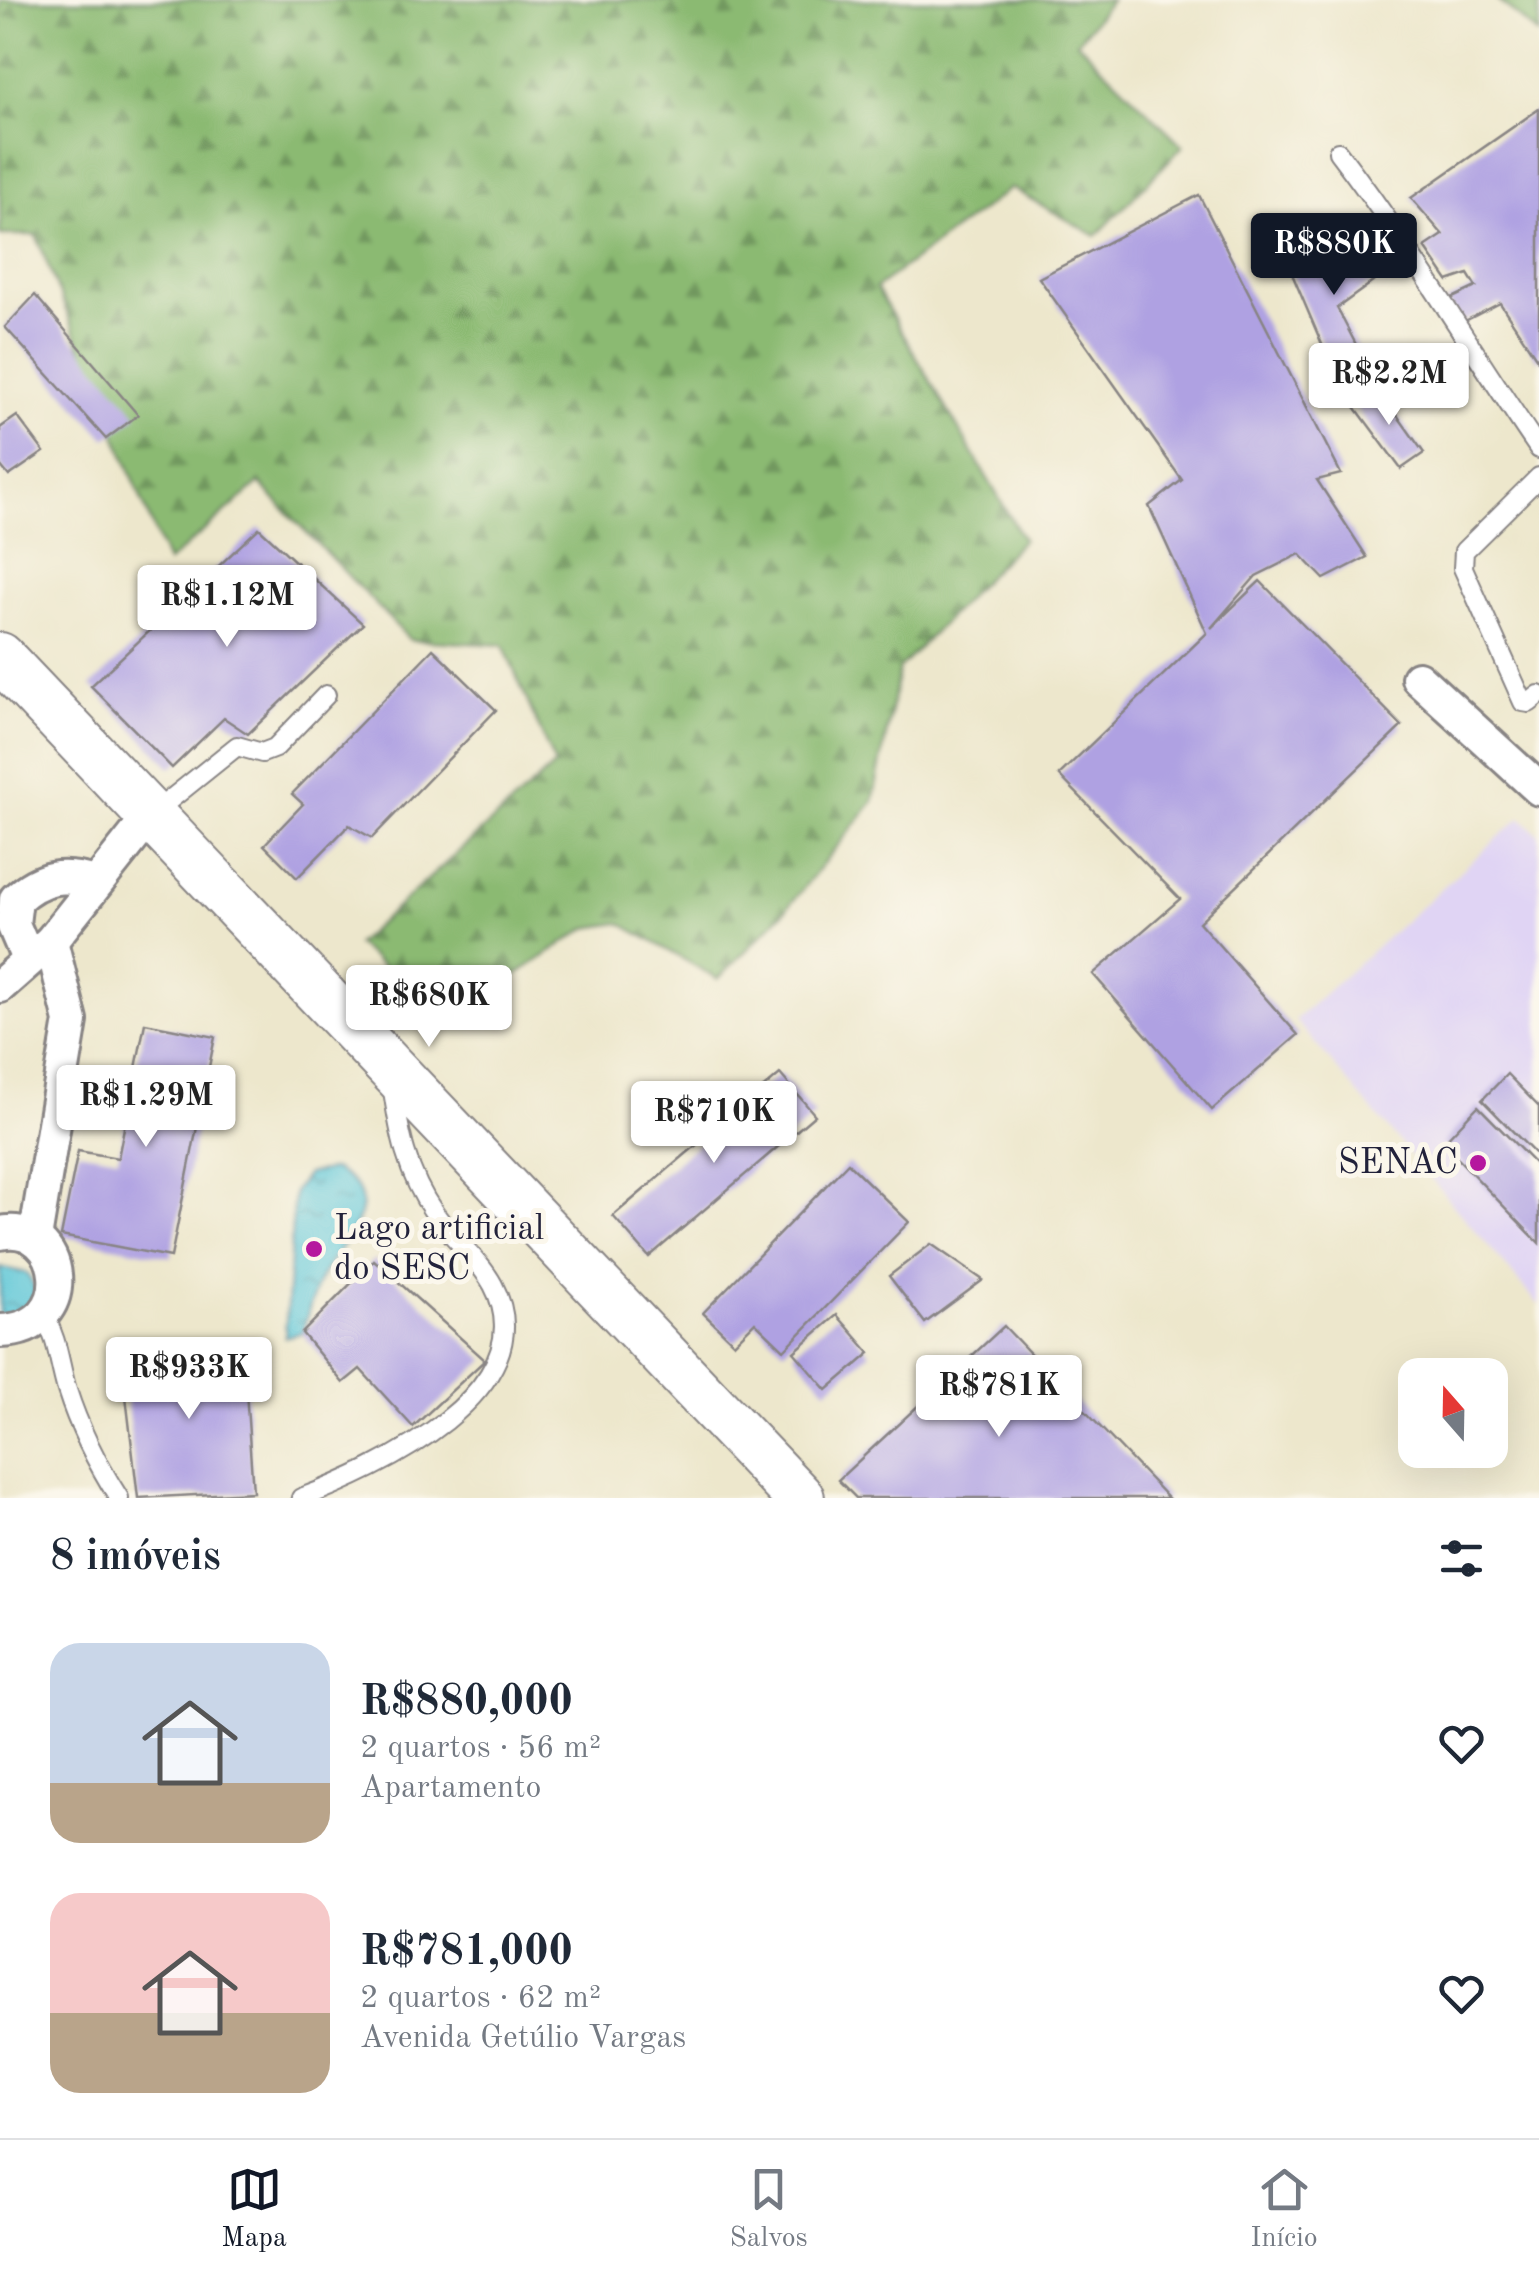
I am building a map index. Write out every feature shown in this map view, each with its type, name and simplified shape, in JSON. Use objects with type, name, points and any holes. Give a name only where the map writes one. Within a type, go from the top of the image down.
[{"type":"street","points":[[0,656],[800,1498]]},
{"type":"street","points":[[1418,678],[1539,789]]},
{"type":"street","points":[[0,986],[40,950],[152,815]]},
{"type":"street","points":[[35,1239],[71,1021],[40,950],[13,924],[8,894],[69,875],[95,883]]},
{"type":"street","points":[[0,1232],[10,1230],[35,1239],[50,1255],[57,1276],[54,1298],[44,1314],[30,1325],[0,1331]]},
{"type":"lane","points":[[1338,152],[1407,242],[1429,288],[1539,449]]},
{"type":"lane","points":[[1539,477],[1464,552],[1463,568],[1523,702],[1530,703],[1539,695]]},
{"type":"lane","points":[[152,815],[237,746],[262,753],[275,748],[326,694]]},
{"type":"lane","points":[[302,1498],[368,1469],[448,1420],[480,1388],[494,1366],[506,1320],[492,1284],[414,1181],[401,1148],[389,1064]]},
{"type":"lane","points":[[44,1314],[57,1338],[66,1388],[85,1436],[119,1498]]},
{"type":"shaded area","name":"SENAC","points":[[1521,817],[1539,835],[1539,1305],[1295,1020]]},
{"type":"green space","points":[[0,0],[1111,0],[1077,42],[1183,146],[1096,236],[1011,188],[876,288],[1023,539],[899,669],[873,802],[784,912],[718,979],[620,923],[587,928],[446,1021],[356,944],[555,765],[503,645],[410,640],[259,483],[167,563],[36,235],[0,235]]},
{"type":"green space","points":[[1498,0],[1539,0],[1539,35]]},
{"type":"water","name":"Lago artificial do SESC","points":[[333,1169],[351,1181],[360,1194],[357,1221],[320,1279],[302,1333],[285,1337],[294,1192],[307,1174]]},
{"type":"water","points":[[0,1267],[27,1273],[35,1288],[34,1307],[0,1323]]},
{"type":"building","points":[[1539,109],[1539,362],[1500,303],[1463,322],[1446,301],[1476,287],[1468,274],[1448,281],[1425,247],[1443,235],[1411,198]]},
{"type":"building","points":[[1199,195],[1341,474],[1317,480],[1367,557],[1324,579],[1300,554],[1256,576],[1211,628],[1260,581],[1402,726],[1199,922],[1298,1035],[1212,1110],[1093,974],[1180,899],[1059,775],[1207,633],[1149,506],[1182,480],[1039,278]]},
{"type":"building","points":[[1314,239],[1331,282],[1370,242],[1392,268],[1337,308],[1365,362],[1336,377],[1284,255]]},
{"type":"building","points":[[35,295],[138,415],[106,439],[5,327]]},
{"type":"building","points":[[1377,387],[1424,453],[1401,469],[1353,404]]},
{"type":"building","points":[[17,416],[44,452],[9,476],[0,465],[0,428]]},
{"type":"building","points":[[259,528],[363,624],[248,734],[224,718],[172,768],[91,686]]},
{"type":"building","points":[[433,649],[496,710],[372,838],[349,825],[297,878],[264,845],[303,804],[292,794]]},
{"type":"building","points":[[145,1023],[215,1037],[171,1257],[61,1236],[78,1151],[118,1158]]},
{"type":"building","points":[[780,1074],[815,1115],[649,1257],[613,1216]]},
{"type":"building","points":[[1507,1074],[1539,1107],[1539,1158],[1482,1100]]},
{"type":"building","points":[[1478,1106],[1539,1168],[1539,1243],[1443,1143]]},
{"type":"building","points":[[848,1163],[909,1222],[784,1350],[755,1322],[734,1343],[703,1313]]},
{"type":"building","points":[[931,1244],[983,1280],[925,1323],[889,1276]]},
{"type":"building","points":[[374,1260],[485,1360],[413,1427],[360,1369],[343,1383],[302,1333]]},
{"type":"building","points":[[837,1315],[870,1353],[827,1390],[794,1352]]},
{"type":"building","points":[[1004,1326],[1168,1498],[856,1498],[838,1480]]},
{"type":"building","points":[[243,1348],[253,1492],[138,1498],[121,1354]]},
{"type":"place","name":"SENAC","points":[[1478,1163]]},
{"type":"place","name":"Lago artificial do SESC","points":[[314,1249]]}]
